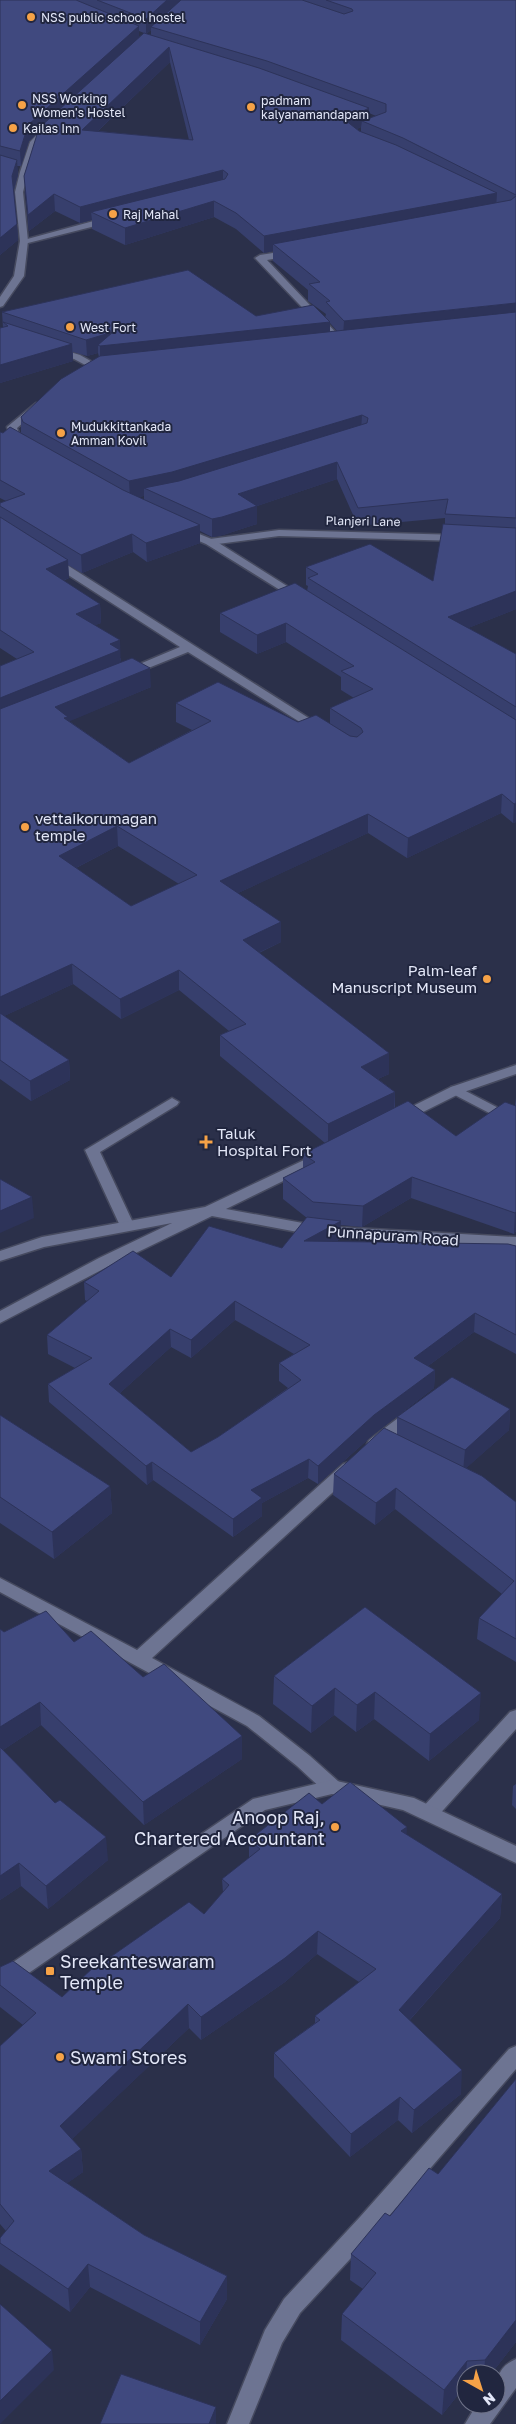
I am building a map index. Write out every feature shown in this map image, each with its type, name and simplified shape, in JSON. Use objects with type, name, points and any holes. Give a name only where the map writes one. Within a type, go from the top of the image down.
[{"type":"street","points":[[0,304],[19,276],[24,241],[19,192],[20,171],[34,142],[58,120]]},
{"type":"street","points":[[24,241],[118,217]]},
{"type":"street","points":[[303,251],[260,258],[347,343],[324,346]]},
{"type":"street","points":[[42,346],[77,357],[102,368],[81,378]]},
{"type":"street","points":[[34,452],[17,443],[12,427],[28,411],[43,402]]},
{"type":"street","points":[[170,525],[210,542],[309,604]]},
{"type":"street","name":"Planjeri Lane","points":[[210,542],[279,534],[402,535],[474,539]]},
{"type":"street","points":[[41,553],[330,736]]},
{"type":"street","points":[[117,677],[189,648]]},
{"type":"street","points":[[386,1125],[456,1090],[516,1070]]},
{"type":"street","points":[[456,1090],[516,1123]]},
{"type":"street","points":[[127,1227],[92,1150],[172,1102]]},
{"type":"street","points":[[0,1318],[104,1262],[334,1151]]},
{"type":"street","points":[[0,1256],[42,1242],[211,1211]]},
{"type":"street","name":"Punnapuram Road","points":[[211,1211],[319,1230],[516,1242]]},
{"type":"street","points":[[139,1659],[381,1439],[426,1405]]},
{"type":"street","points":[[381,1439],[398,1447]]},
{"type":"street","points":[[0,1584],[253,1721],[307,1762],[332,1787]]},
{"type":"street","points":[[429,1814],[516,1718]]},
{"type":"street","points":[[0,1982],[260,1804],[332,1787],[408,1803],[516,1855]]},
{"type":"street","points":[[238,2424],[273,2337],[292,2306],[516,2055]]},
{"type":"street","points":[[506,2384],[516,2370]]},
{"type":"building","points":[[0,0],[76,0],[139,26],[28,125],[20,151],[0,146]]},
{"type":"building","points":[[97,0],[167,0],[146,19]]},
{"type":"building","points":[[181,0],[302,0],[344,14],[353,11],[326,0],[516,0],[516,195],[403,138],[362,121],[386,112],[386,104],[267,61],[151,27]]},
{"type":"building","points":[[144,33],[259,68],[369,108],[345,120],[359,131],[396,145],[497,193],[264,236],[236,213],[214,201],[125,228],[91,212],[225,179],[228,174],[223,170],[80,207],[54,194],[28,215],[24,176],[39,128]],"holes":[[[169,47],[193,140],[82,130]]]},
{"type":"building","points":[[0,155],[17,160],[12,176],[17,224],[0,238]]},
{"type":"building","points":[[516,196],[516,303],[344,321],[326,302],[330,301],[309,284],[320,282],[273,244],[511,200]]},
{"type":"building","points":[[188,270],[256,316],[313,305],[330,322],[100,346],[98,345],[113,332],[86,340],[2,312]]},
{"type":"building","points":[[516,312],[516,518],[445,514],[448,499],[358,508],[337,462],[238,494],[257,506],[212,519],[144,488],[179,481],[367,423],[368,418],[362,415],[172,472],[129,481],[23,422],[21,417],[61,379],[100,356]]},
{"type":"building","points":[[3,322],[72,344],[0,365],[0,328],[8,326]]},
{"type":"building","points":[[10,427],[123,490],[200,525],[146,543],[132,534],[81,555],[0,506],[0,503],[25,494],[0,480],[0,432],[3,433]]},
{"type":"building","points":[[0,517],[68,560],[46,569],[100,604],[76,614],[120,640],[110,644],[120,650],[0,698],[0,666],[34,652],[0,630]]},
{"type":"building","points":[[443,524],[516,528],[516,591],[448,617],[516,654],[516,707],[308,578],[318,574],[306,567],[370,544],[433,581]]},
{"type":"building","points":[[295,583],[516,720],[516,803],[514,804],[502,794],[408,838],[368,814],[220,881],[281,922],[243,940],[389,1053],[361,1067],[395,1092],[328,1124],[220,1035],[246,1024],[179,970],[120,999],[72,964],[0,997],[0,709],[132,658],[150,668],[55,707],[68,717],[64,718],[129,763],[211,721],[176,703],[218,682],[298,722],[316,715],[350,736],[357,737],[363,732],[361,728],[330,708],[373,689],[341,671],[354,666],[286,623],[257,635],[220,613]],"holes":[[[117,826],[197,875],[131,906],[59,856]]]},
{"type":"building","points":[[0,1013],[69,1060],[30,1081],[0,1060]]},
{"type":"building","points":[[408,1101],[456,1136],[505,1102],[516,1106],[515,1213],[412,1177],[363,1206],[313,1202],[283,1178],[315,1162],[303,1154]]},
{"type":"building","points":[[0,1179],[32,1197],[0,1211]]},
{"type":"building","points":[[307,1217],[341,1221],[304,1241],[508,1244],[516,1246],[516,1335],[475,1313],[414,1358],[435,1370],[374,1415],[318,1466],[309,1459],[251,1490],[262,1498],[233,1519],[152,1462],[146,1466],[48,1384],[92,1358],[47,1335],[99,1291],[84,1282],[133,1251],[171,1277],[209,1226],[282,1248]],"holes":[[[235,1301],[310,1345],[279,1363],[301,1380],[218,1437],[191,1452],[109,1384],[170,1329],[191,1340]]]},
{"type":"building","points":[[452,1377],[510,1409],[465,1450],[397,1417]]},
{"type":"building","points":[[0,1415],[110,1486],[52,1532],[0,1497]]},
{"type":"building","points":[[384,1428],[482,1476],[516,1502],[516,1639],[479,1618],[514,1581],[396,1488],[376,1503],[334,1474]]},
{"type":"building","points":[[365,1607],[481,1693],[430,1734],[375,1692],[357,1705],[335,1688],[312,1706],[274,1676]]},
{"type":"building","points":[[46,1611],[74,1642],[91,1631],[143,1677],[164,1664],[242,1736],[143,1802],[40,1702],[0,1727],[0,1629],[4,1632]]},
{"type":"building","points":[[0,1747],[55,1803],[60,1800],[106,1837],[46,1886],[19,1863],[0,1876]]},
{"type":"building","points":[[350,1782],[407,1827],[401,1831],[502,1894],[399,2010],[462,2070],[414,2110],[400,2097],[351,2134],[274,2053],[320,2020],[315,2016],[376,1969],[318,1931],[285,1958],[201,2017],[188,2004],[60,2126],[81,2149],[49,2171],[144,2235],[227,2276],[200,2322],[88,2264],[68,2289],[0,2243],[0,2238],[14,2221],[0,2204],[0,2046],[36,2013],[0,1985],[0,1967],[13,1961],[62,1997],[97,1964],[99,1965],[189,1902],[204,1914],[229,1885],[222,1879],[260,1849],[249,1840],[309,1793],[322,1804]]},
{"type":"building","points":[[516,2079],[516,2320],[485,2360],[456,2364],[456,2375],[444,2390],[342,2314],[376,2273],[351,2254],[385,2213],[390,2216],[429,2168],[438,2174]]},
{"type":"building","points":[[0,2304],[52,2350],[0,2401]]},
{"type":"building","points":[[121,2374],[216,2407],[209,2424],[100,2424]]},
{"type":"place","name":"NSS public school hostel","points":[[31,17]]},
{"type":"place","name":"NSS Working Women's Hostel","points":[[22,105]]},
{"type":"place","name":"padmam kalyanamandapam","points":[[251,107]]},
{"type":"place","name":"Kailas Inn","points":[[13,128]]},
{"type":"place","name":"Raj Mahal","points":[[113,214]]},
{"type":"place","name":"West Fort","points":[[70,327]]},
{"type":"place","name":"Mudukkittankada Amman Kovil","points":[[61,433]]},
{"type":"place","name":"vettaikorumagan temple","points":[[25,827]]},
{"type":"place","name":"Palm-leaf Manuscript Museum","points":[[487,979]]},
{"type":"place","name":"Taluk Hospital Fort","points":[[206,1142]]},
{"type":"place","name":"Anoop Raj, Chartered Accountant","points":[[335,1827]]},
{"type":"place","name":"Sreekanteswaram Temple","points":[[50,1971]]},
{"type":"place","name":"Swami Stores","points":[[60,2057]]}]
